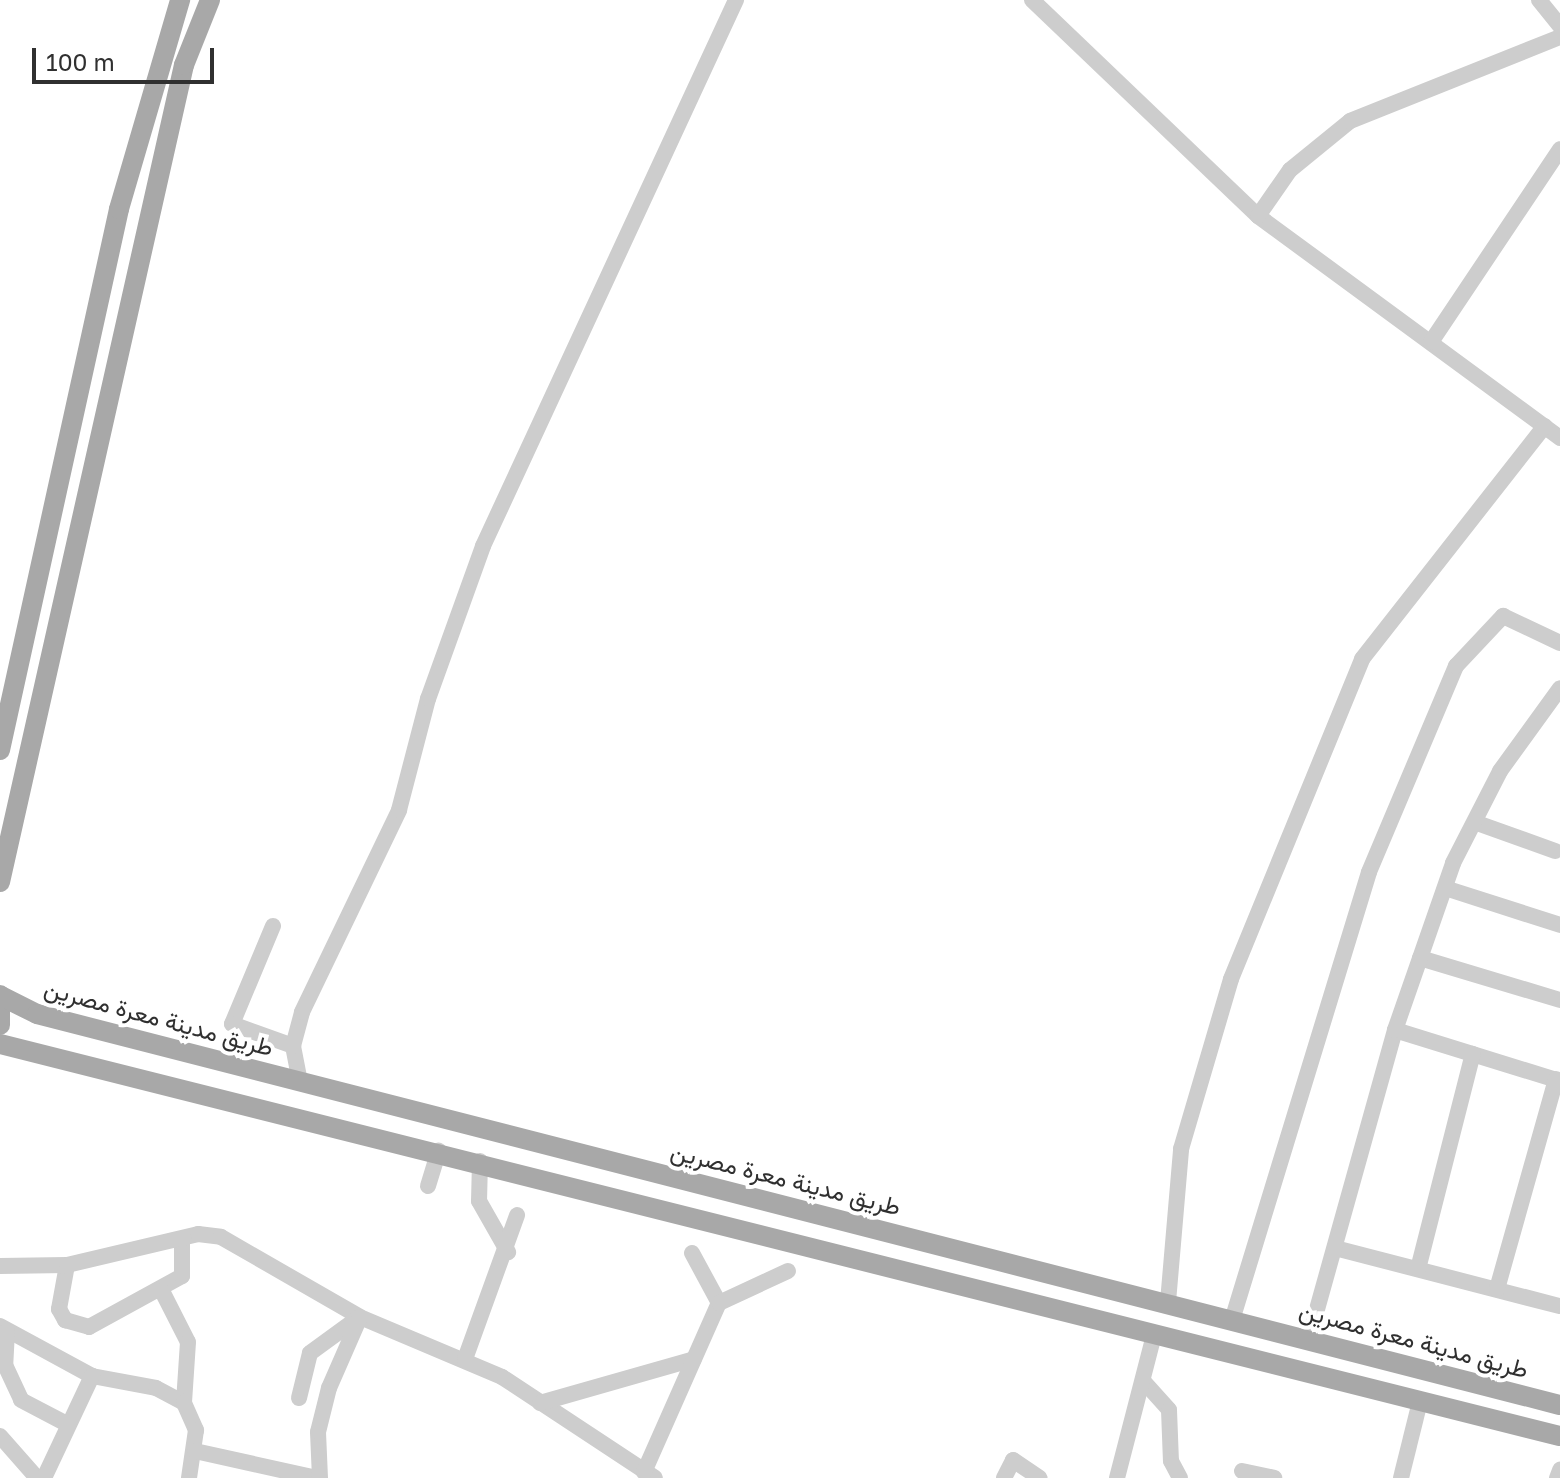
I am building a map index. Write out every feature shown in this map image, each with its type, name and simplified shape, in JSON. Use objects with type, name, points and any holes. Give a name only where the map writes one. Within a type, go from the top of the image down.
[{"type":"main road","points":[[0,750],[3,719],[119,209],[180,0]]},
{"type":"main road","points":[[0,882],[184,65],[210,0]]},
{"type":"main road","points":[[0,995],[0,1025]]},
{"type":"main road","name":"طريق مدينة معرة مصرين","points":[[0,995],[37,1014],[1233,1317],[1560,1405]]},
{"type":"main road","points":[[0,1044],[480,1161],[1157,1336],[1560,1436]]},
{"type":"main road","points":[[1157,1336],[1168,1302]]},
{"type":"street","points":[[300,1082],[293,1046],[341,920],[399,810],[428,699],[483,546],[736,0]]},
{"type":"street","points":[[1032,0],[1258,216],[1560,438]]},
{"type":"street","points":[[1539,0],[1560,26]]},
{"type":"street","points":[[1258,216],[1290,170],[1350,121],[1560,37]]},
{"type":"street","points":[[1431,342],[1560,149]]},
{"type":"street","points":[[1168,1302],[1181,1149],[1231,979],[1362,659],[1545,426]]},
{"type":"street","points":[[1233,1317],[1369,872],[1456,666],[1503,616],[1560,643]]},
{"type":"street","points":[[1309,1338],[1395,1030],[1445,888],[1500,771],[1560,688]]},
{"type":"street","points":[[1477,823],[1558,849]]},
{"type":"street","points":[[1445,888],[1560,925]]},
{"type":"street","points":[[273,926],[232,1024],[293,1046]]},
{"type":"street","points":[[1420,958],[1560,1000]]},
{"type":"street","points":[[1395,1030],[1558,1080],[1497,1289]]},
{"type":"street","points":[[1418,1269],[1473,1054]]},
{"type":"street","points":[[428,1186],[439,1151]]},
{"type":"street","points":[[480,1161],[479,1201],[508,1252]]},
{"type":"street","points":[[465,1359],[508,1252],[517,1215]]},
{"type":"street","points":[[0,1266],[67,1265],[182,1239],[221,1237],[360,1317],[465,1359],[540,1403],[650,1475],[719,1303],[788,1271]]},
{"type":"street","points":[[67,1265],[59,1309],[65,1320],[89,1327],[162,1291],[185,1269],[182,1239]]},
{"type":"street","points":[[1335,1248],[1560,1306]]},
{"type":"street","points":[[692,1253],[719,1303]]},
{"type":"street","points":[[162,1291],[188,1342],[184,1403],[196,1430],[189,1478]]},
{"type":"street","points":[[299,1398],[310,1353],[360,1317]]},
{"type":"street","points":[[195,1451],[318,1478],[318,1432],[329,1388],[360,1317]]},
{"type":"street","points":[[67,1424],[26,1405],[2,1359],[4,1328],[92,1376],[156,1388],[184,1403]]},
{"type":"street","points":[[1117,1478],[1157,1336]]},
{"type":"street","points":[[540,1403],[694,1359]]},
{"type":"street","points":[[44,1478],[92,1376]]},
{"type":"street","points":[[1145,1383],[1169,1410],[1171,1461],[1180,1478]]},
{"type":"street","points":[[1401,1478],[1420,1401]]},
{"type":"street","points":[[0,1436],[37,1478]]},
{"type":"street","points":[[1004,1478],[1013,1460],[1040,1478]]},
{"type":"street","points":[[1557,1478],[1560,1470]]},
{"type":"street","points":[[1242,1471],[1274,1478]]}]
